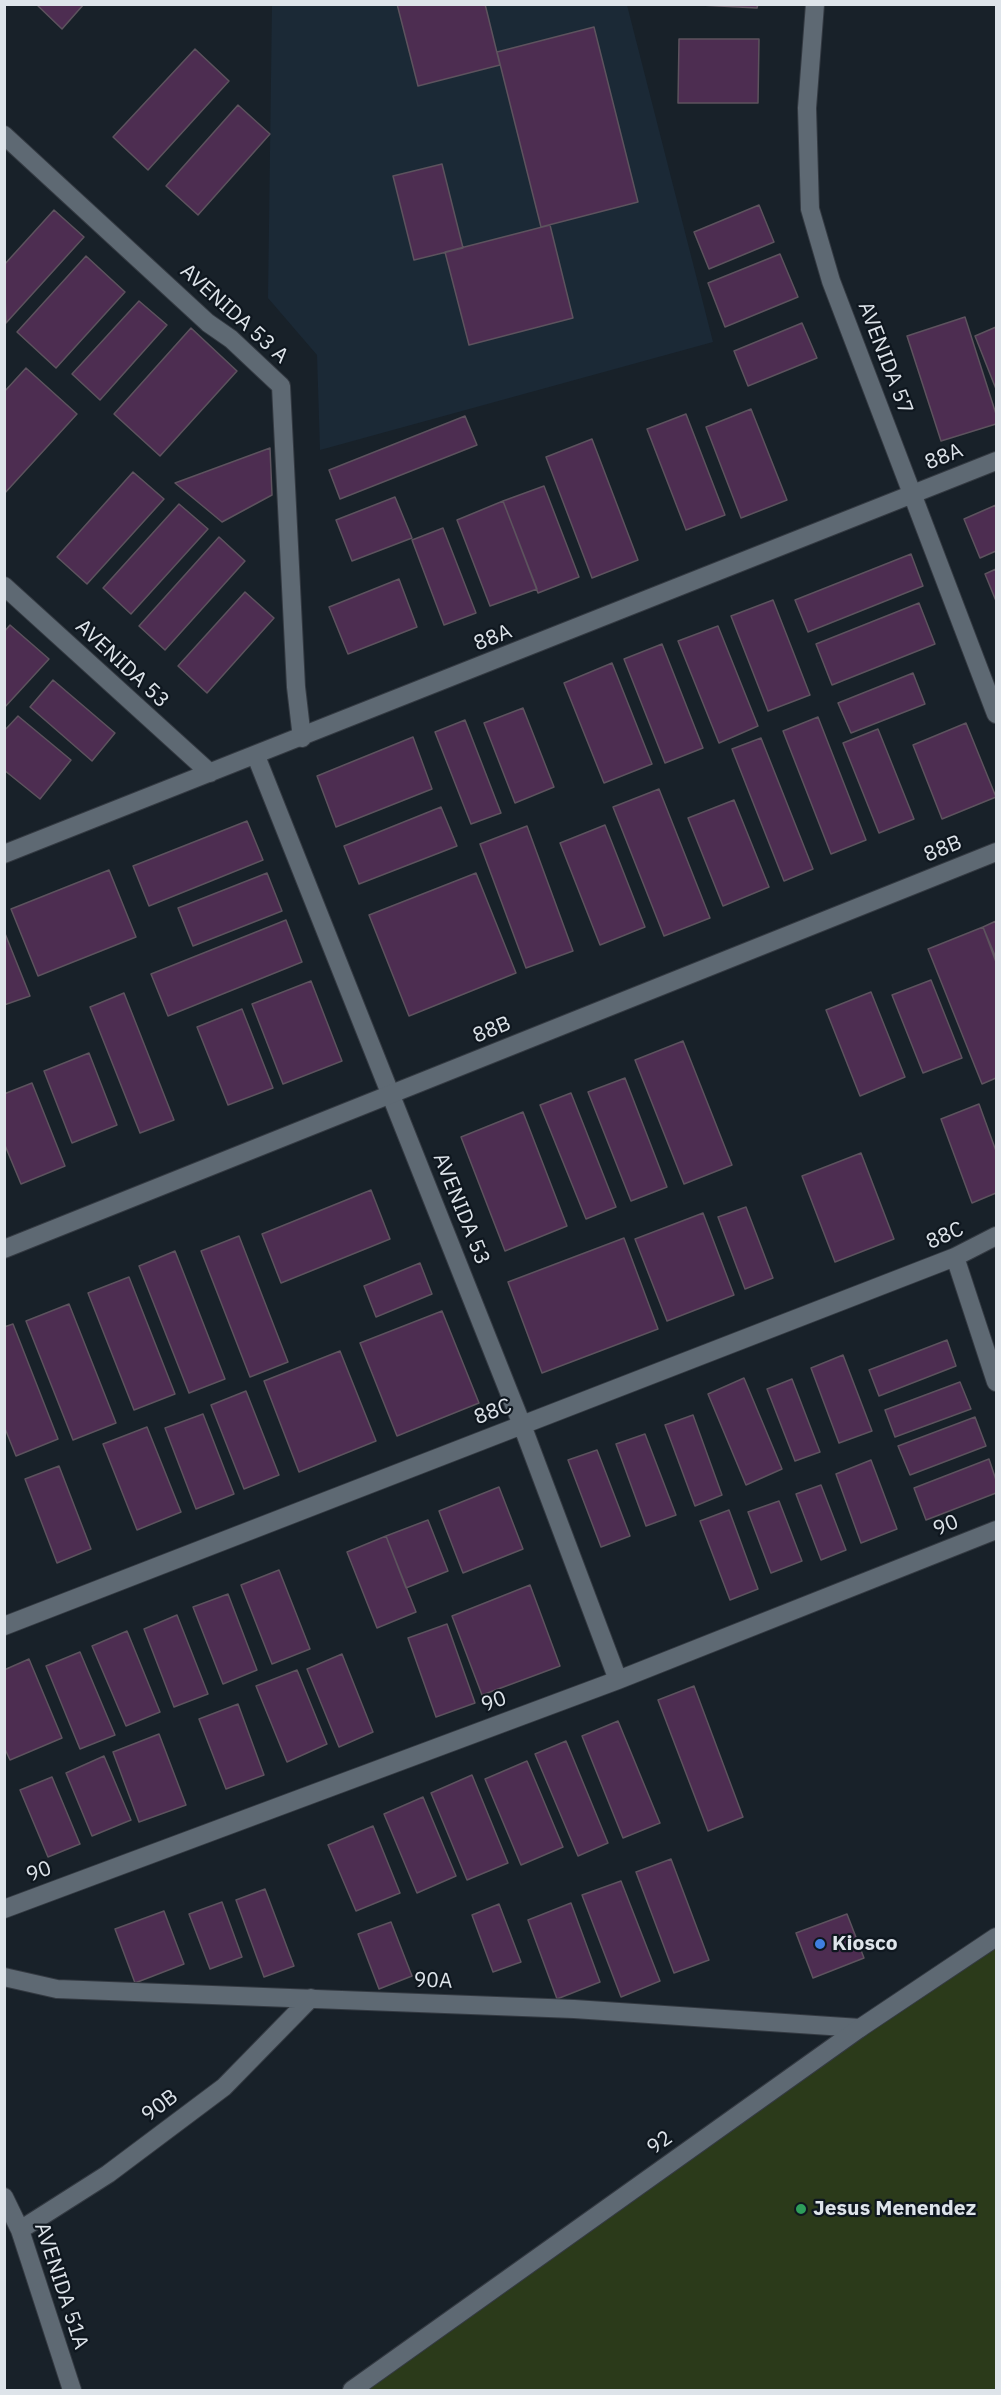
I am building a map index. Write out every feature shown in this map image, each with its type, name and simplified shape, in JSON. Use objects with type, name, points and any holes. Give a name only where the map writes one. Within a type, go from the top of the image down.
[{"type":"street","name":"AVENIDA 57","points":[[814,4],[807,108],[810,209],[831,281],[996,714]]},
{"type":"street","name":"AVENIDA 53 A","points":[[4,135],[208,323],[231,339],[281,386],[296,687],[302,738]]},
{"type":"street","name":"88A","points":[[4,854],[302,738],[996,461]]},
{"type":"street","name":"AVENIDA 53","points":[[4,586],[210,774]]},
{"type":"street","name":"AVENIDA 53","points":[[256,756],[522,1425],[618,1680]]},
{"type":"street","name":"88B","points":[[4,1249],[996,852]]},
{"type":"street","name":"88C","points":[[4,1626],[956,1257],[996,1236]]},
{"type":"street","points":[[956,1257],[996,1382]]},
{"type":"street","name":"90","points":[[4,1909],[618,1680],[996,1530]]},
{"type":"street","name":"92","points":[[352,2391],[860,2028],[996,1937]]},
{"type":"street","name":"90A","points":[[4,1977],[57,1989],[574,2009],[860,2028]]},
{"type":"street","name":"90B","points":[[20,2230],[108,2174],[224,2087],[311,1998]]},
{"type":"street","name":"AVENIDA 51A","points":[[4,2197],[20,2230],[72,2391]]},
{"type":"shaded area","points":[[272,5],[627,5],[713,342],[320,450],[317,355],[268,298]]},
{"type":"green space","name":"Jesus Menendez","points":[[996,1937],[996,2390],[352,2390]]},
{"type":"building","points":[[36,4],[84,4],[62,29]]},
{"type":"building","points":[[397,4],[485,4],[500,65],[418,86]]},
{"type":"building","points":[[682,4],[758,4],[757,8]]},
{"type":"building","points":[[594,27],[638,202],[541,227],[497,52]]},
{"type":"building","points":[[679,39],[759,39],[758,103],[678,103]]},
{"type":"building","points":[[195,49],[229,81],[148,170],[113,137]]},
{"type":"building","points":[[238,105],[270,134],[198,215],[166,186]]},
{"type":"building","points":[[442,164],[463,248],[414,260],[393,176]]},
{"type":"building","points":[[759,205],[774,242],[709,269],[694,232]]},
{"type":"building","points":[[54,210],[84,237],[6,323],[4,265]]},
{"type":"building","points":[[550,225],[573,318],[469,345],[445,252]]},
{"type":"building","points":[[780,254],[798,297],[725,327],[708,283]]},
{"type":"building","points":[[86,256],[125,292],[56,368],[17,332]]},
{"type":"building","points":[[139,301],[167,325],[100,400],[72,374]]},
{"type":"building","points":[[965,317],[996,414],[996,424],[941,441],[907,336]]},
{"type":"building","points":[[802,323],[817,358],[748,386],[734,351]]},
{"type":"building","points":[[996,327],[996,389],[975,336]]},
{"type":"building","points":[[191,328],[237,371],[160,456],[114,414]]},
{"type":"building","points":[[26,368],[77,414],[4,494],[4,392]]},
{"type":"building","points":[[751,409],[787,500],[741,518],[706,427]]},
{"type":"building","points":[[686,414],[725,515],[686,530],[647,429]]},
{"type":"building","points":[[465,416],[477,445],[340,499],[329,470]]},
{"type":"building","points":[[592,439],[638,560],[592,578],[546,457]]},
{"type":"building","points":[[270,448],[272,495],[222,522],[175,483]]},
{"type":"building","points":[[133,472],[164,499],[87,584],[57,557]]},
{"type":"building","points":[[544,486],[579,577],[538,593],[503,501]]},
{"type":"building","points":[[395,497],[412,538],[352,561],[336,520]]},
{"type":"building","points":[[503,501],[537,589],[490,606],[457,520]]},
{"type":"building","points":[[179,504],[208,529],[131,614],[103,588]]},
{"type":"building","points":[[996,505],[996,551],[980,558],[964,519]]},
{"type":"building","points":[[443,528],[476,613],[444,625],[412,540]]},
{"type":"building","points":[[219,537],[245,561],[165,650],[139,626]]},
{"type":"building","points":[[911,554],[923,586],[808,632],[795,600]]},
{"type":"building","points":[[996,569],[996,601],[985,574]]},
{"type":"building","points":[[399,579],[417,627],[348,654],[329,607]]},
{"type":"building","points":[[245,592],[274,618],[207,693],[178,666]]},
{"type":"building","points":[[773,600],[810,695],[768,711],[731,616]]},
{"type":"building","points":[[919,603],[935,644],[832,685],[816,644]]},
{"type":"building","points":[[10,625],[49,659],[4,708],[4,632]]},
{"type":"building","points":[[718,626],[758,726],[719,743],[678,641]]},
{"type":"building","points":[[662,644],[703,748],[665,763],[624,659]]},
{"type":"building","points":[[612,663],[652,764],[604,783],[564,683]]},
{"type":"building","points":[[913,673],[925,704],[851,733],[838,703]]},
{"type":"building","points":[[53,680],[115,733],[92,761],[30,707]]},
{"type":"building","points":[[523,708],[554,787],[515,803],[484,723]]},
{"type":"building","points":[[18,716],[71,760],[40,799],[4,770],[4,731]]},
{"type":"building","points":[[818,717],[866,840],[831,854],[783,731]]},
{"type":"building","points":[[465,720],[501,813],[471,824],[435,732]]},
{"type":"building","points":[[966,723],[996,797],[942,819],[913,745]]},
{"type":"building","points":[[878,729],[914,819],[879,833],[843,743]]},
{"type":"building","points":[[413,737],[432,789],[336,827],[317,776]]},
{"type":"building","points":[[761,738],[813,869],[784,881],[732,749]]},
{"type":"building","points":[[659,789],[710,918],[664,936],[613,807]]},
{"type":"building","points":[[734,800],[769,887],[723,906],[688,818]]},
{"type":"building","points":[[441,807],[457,846],[359,884],[344,846]]},
{"type":"building","points":[[247,821],[263,860],[149,906],[133,866]]},
{"type":"building","points":[[605,825],[645,927],[600,945],[560,843]]},
{"type":"building","points":[[527,826],[573,951],[526,968],[480,844]]},
{"type":"building","points":[[109,870],[136,937],[38,976],[11,909]]},
{"type":"building","points":[[267,873],[282,911],[193,946],[178,908]]},
{"type":"building","points":[[476,873],[516,973],[409,1016],[369,915]]},
{"type":"building","points":[[286,920],[302,962],[168,1016],[151,974]]},
{"type":"building","points":[[996,921],[996,958],[983,927]]},
{"type":"building","points":[[983,927],[996,962],[996,1078],[982,1084],[928,949]]},
{"type":"building","points":[[4,931],[30,996],[4,1005]]},
{"type":"building","points":[[931,980],[962,1058],[923,1073],[892,995]]},
{"type":"building","points":[[311,981],[342,1061],[283,1084],[252,1004]]},
{"type":"building","points":[[871,992],[905,1077],[860,1096],[826,1010]]},
{"type":"building","points":[[124,993],[174,1120],[140,1133],[90,1007]]},
{"type":"building","points":[[242,1009],[273,1088],[228,1105],[197,1027]]},
{"type":"building","points":[[683,1041],[732,1165],[684,1184],[635,1060]]},
{"type":"building","points":[[89,1053],[117,1125],[72,1143],[44,1071]]},
{"type":"building","points":[[625,1078],[667,1187],[631,1201],[588,1092]]},
{"type":"building","points":[[32,1083],[65,1166],[21,1184],[4,1143],[4,1094]]},
{"type":"building","points":[[571,1093],[616,1207],[586,1219],[540,1105]]},
{"type":"building","points":[[979,1104],[996,1151],[996,1193],[972,1203],[941,1119]]},
{"type":"building","points":[[523,1112],[567,1226],[505,1251],[461,1137]]},
{"type":"building","points":[[861,1153],[894,1239],[835,1262],[802,1176]]},
{"type":"building","points":[[371,1190],[390,1239],[281,1283],[262,1234]]},
{"type":"building","points":[[746,1207],[773,1278],[745,1289],[718,1217]]},
{"type":"building","points":[[703,1213],[734,1295],[667,1321],[635,1239]]},
{"type":"building","points":[[239,1236],[288,1362],[250,1377],[201,1251]]},
{"type":"building","points":[[624,1238],[658,1329],[542,1373],[508,1282]]},
{"type":"building","points":[[175,1251],[225,1379],[189,1393],[139,1266]]},
{"type":"building","points":[[420,1263],[432,1294],[376,1317],[364,1286]]},
{"type":"building","points":[[129,1277],[175,1394],[134,1410],[88,1293]]},
{"type":"building","points":[[69,1304],[116,1423],[73,1440],[26,1321]]},
{"type":"building","points":[[442,1311],[479,1403],[397,1436],[360,1343]]},
{"type":"building","points":[[13,1324],[58,1439],[16,1456],[4,1426],[4,1327]]},
{"type":"building","points":[[947,1340],[956,1366],[879,1396],[869,1370]]},
{"type":"building","points":[[340,1351],[376,1441],[299,1472],[264,1381]]},
{"type":"building","points":[[843,1355],[872,1431],[839,1443],[811,1368]]},
{"type":"building","points":[[744,1378],[782,1469],[746,1485],[708,1394]]},
{"type":"building","points":[[792,1379],[820,1452],[795,1461],[767,1389]]},
{"type":"building","points":[[960,1382],[971,1409],[895,1437],[885,1410]]},
{"type":"building","points":[[246,1391],[279,1475],[244,1489],[211,1405]]},
{"type":"building","points":[[203,1414],[234,1494],[196,1509],[165,1428]]},
{"type":"building","points":[[693,1415],[722,1495],[695,1506],[665,1425]]},
{"type":"building","points":[[975,1417],[986,1446],[910,1475],[898,1446]]},
{"type":"building","points":[[147,1427],[181,1512],[137,1530],[103,1444]]},
{"type":"building","points":[[645,1434],[676,1515],[646,1526],[616,1444]]},
{"type":"building","points":[[597,1450],[630,1536],[601,1547],[568,1460]]},
{"type":"building","points":[[989,1459],[996,1480],[996,1493],[926,1520],[914,1488]]},
{"type":"building","points":[[871,1460],[897,1529],[861,1543],[836,1474]]},
{"type":"building","points":[[59,1466],[91,1549],[57,1563],[25,1479]]},
{"type":"building","points":[[821,1485],[846,1550],[821,1560],[796,1494]]},
{"type":"building","points":[[499,1487],[523,1549],[463,1573],[439,1511]]},
{"type":"building","points":[[779,1501],[802,1561],[771,1573],[748,1512]]},
{"type":"building","points":[[729,1510],[758,1589],[730,1600],[700,1521]]},
{"type":"building","points":[[428,1520],[448,1571],[406,1588],[386,1536]]},
{"type":"building","points":[[386,1536],[416,1612],[377,1628],[347,1552]]},
{"type":"building","points":[[279,1570],[310,1649],[272,1664],[241,1585]]},
{"type":"building","points":[[530,1585],[560,1666],[482,1695],[452,1616]]},
{"type":"building","points":[[228,1594],[257,1670],[223,1684],[193,1607]]},
{"type":"building","points":[[177,1615],[208,1694],[174,1707],[144,1629]]},
{"type":"building","points":[[447,1624],[475,1703],[436,1717],[408,1638]]},
{"type":"building","points":[[127,1631],[160,1712],[126,1726],[92,1646]]},
{"type":"building","points":[[80,1652],[115,1735],[80,1749],[46,1666]]},
{"type":"building","points":[[342,1654],[373,1732],[339,1747],[307,1669]]},
{"type":"building","points":[[29,1659],[62,1738],[10,1760],[4,1747],[4,1670]]},
{"type":"building","points":[[297,1670],[327,1744],[287,1762],[256,1686]]},
{"type":"building","points":[[694,1686],[743,1817],[708,1831],[658,1700]]},
{"type":"building","points":[[238,1704],[264,1775],[226,1789],[199,1719]]},
{"type":"building","points":[[618,1721],[660,1823],[623,1838],[582,1736]]},
{"type":"building","points":[[159,1734],[186,1805],[139,1822],[113,1752]]},
{"type":"building","points":[[566,1741],[608,1843],[578,1856],[535,1754]]},
{"type":"building","points":[[104,1756],[131,1820],[92,1836],[66,1773]]},
{"type":"building","points":[[527,1761],[563,1847],[521,1865],[485,1779]]},
{"type":"building","points":[[472,1775],[508,1863],[467,1880],[431,1793]]},
{"type":"building","points":[[52,1777],[80,1844],[48,1857],[20,1790]]},
{"type":"building","points":[[423,1797],[456,1876],[417,1893],[384,1814]]},
{"type":"building","points":[[373,1826],[400,1893],[356,1911],[328,1845]]},
{"type":"building","points":[[671,1859],[709,1960],[674,1973],[636,1872]]},
{"type":"building","points":[[621,1881],[660,1981],[621,1997],[582,1895]]},
{"type":"building","points":[[265,1889],[294,1966],[264,1977],[236,1900]]},
{"type":"building","points":[[222,1902],[242,1957],[210,1969],[189,1914]]},
{"type":"building","points":[[571,1903],[600,1982],[557,1999],[528,1920]]},
{"type":"building","points":[[499,1904],[521,1962],[493,1972],[472,1915]]},
{"type":"building","points":[[164,1911],[184,1964],[135,1983],[115,1929]]},
{"type":"building","points":[[847,1914],[864,1958],[813,1978],[796,1933]]},
{"type":"building","points":[[391,1922],[412,1976],[379,1989],[358,1934]]},
{"type":"place","name":"Kiosco","points":[[820,1944]]},
{"type":"place","name":"Jesus Menendez","points":[[801,2209]]}]
